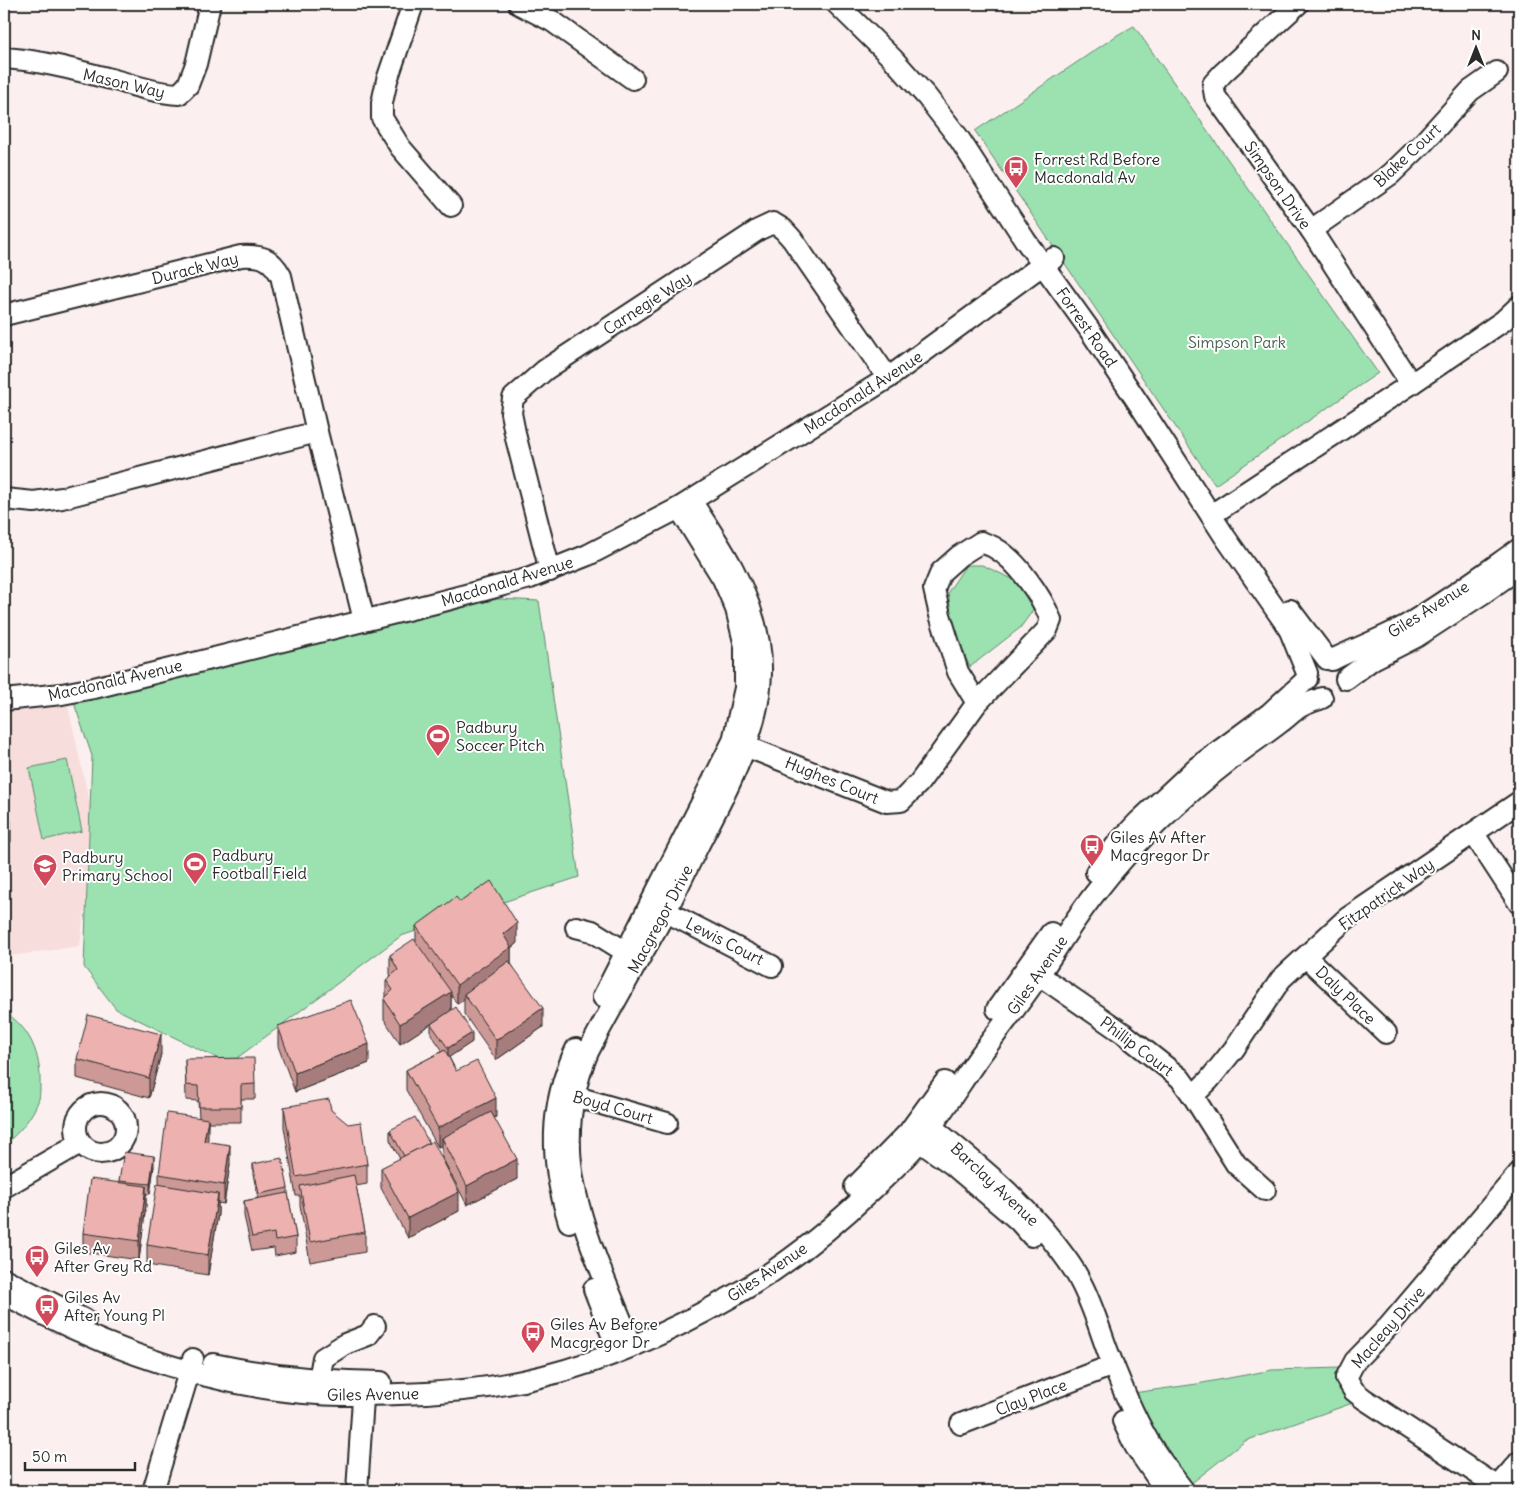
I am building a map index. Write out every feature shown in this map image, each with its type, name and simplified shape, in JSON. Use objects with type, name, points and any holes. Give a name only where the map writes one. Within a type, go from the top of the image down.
[{"type":"street","name":"Mason Way","points":[[4,58],[24,59],[164,94],[179,94],[188,85],[196,64],[210,4]]},
{"type":"street","points":[[412,4],[387,80],[382,103],[382,118],[400,147],[451,206]]},
{"type":"street","points":[[518,4],[552,21],[633,79]]},
{"type":"street","name":"Forrest Road","points":[[837,4],[872,37],[928,97],[1048,262],[1217,512],[1294,616],[1329,659]]},
{"type":"street","name":"Forrest Road","points":[[852,4],[902,55],[947,107],[990,164],[1048,262]]},
{"type":"street","name":"Simpson Drive","points":[[1298,4],[1213,84],[1215,96],[1311,230],[1411,384]]},
{"type":"street","name":"Blake Court","points":[[1311,230],[1391,174],[1423,143],[1470,91],[1496,72]]},
{"type":"street","name":"Carnegie Way","points":[[550,571],[516,438],[511,413],[513,398],[545,370],[758,230],[773,224],[783,229],[792,239],[888,378]]},
{"type":"street","name":"Durack Way","points":[[4,315],[242,256],[265,259],[275,264],[282,276],[317,432],[364,620]]},
{"type":"street","name":"Macdonald Avenue","points":[[4,700],[62,694],[94,688],[444,601],[550,571],[588,555],[685,505],[888,378],[1048,262]]},
{"type":"street","points":[[1217,512],[1411,384],[1503,321],[1519,306]]},
{"type":"street","points":[[4,499],[34,502],[62,498],[317,432]]},
{"type":"street","name":"Macgregor Drive","points":[[623,1342],[576,1245],[560,1191],[554,1148],[567,1094],[739,744],[745,688],[745,646],[742,630],[736,609],[723,579],[685,505]]},
{"type":"street","name":"Forrest Road","points":[[1217,512],[1290,631],[1307,676]]},
{"type":"street","name":"Hughes Court","points":[[739,744],[887,802],[901,801],[919,783],[977,703],[1047,630],[1051,620],[1047,609],[1021,571],[996,548],[981,542],[959,556],[941,572],[934,589],[940,616],[958,672],[977,703]]},
{"type":"street","name":"Giles Avenue","points":[[1329,659],[1405,626],[1441,604],[1519,550]]},
{"type":"street","name":"Giles Avenue","points":[[1346,679],[1373,659],[1416,637],[1519,568]]},
{"type":"street","points":[[1329,659],[1338,663],[1343,668],[1346,679],[1344,688],[1338,695],[1322,698],[1312,692],[1307,676],[1316,662],[1329,659]]},
{"type":"street","name":"Giles Avenue","points":[[4,1294],[82,1334],[120,1349],[191,1365],[319,1380],[364,1388],[433,1393],[513,1383],[548,1375],[623,1342],[709,1310],[782,1265],[850,1211],[895,1168],[919,1130],[1002,1025],[1084,887],[1117,844],[1196,768],[1269,714],[1307,676]]},
{"type":"street","name":"Giles Avenue","points":[[1033,971],[1121,861],[1166,814],[1217,770],[1298,708],[1322,698]]},
{"type":"street","name":"Fitzpatrick Way","points":[[1193,1096],[1209,1080],[1234,1049],[1281,979],[1346,919],[1519,802]]},
{"type":"street","points":[[1474,834],[1519,903]]},
{"type":"street","name":"Macgregor Drive","points":[[567,1094],[563,1080],[578,1045],[626,952],[658,908]]},
{"type":"street","name":"Lewis Court","points":[[658,908],[772,966]]},
{"type":"street","points":[[576,928],[592,931],[626,952]]},
{"type":"street","name":"Daly Place","points":[[1306,957],[1386,1033]]},
{"type":"street","name":"Phillip Court","points":[[1033,971],[1123,1033],[1180,1078],[1236,1164],[1264,1190]]},
{"type":"street","name":"Boyd Court","points":[[567,1094],[667,1123]]},
{"type":"street","name":"Barclay Avenue","points":[[919,1130],[953,1165],[1018,1220],[1034,1239],[1068,1286],[1083,1319],[1129,1402],[1148,1442],[1184,1491]]},
{"type":"street","points":[[16,1185],[80,1143]]},
{"type":"street","name":"Macleay Drive","points":[[1500,1489],[1364,1399],[1354,1391],[1346,1378],[1355,1361],[1389,1326],[1519,1173]]},
{"type":"street","name":"Giles Avenue","points":[[4,1279],[96,1325],[240,1384],[316,1394],[364,1388]]},
{"type":"street","points":[[319,1380],[323,1358],[346,1344],[368,1335],[375,1326]]},
{"type":"street","points":[[153,1491],[191,1365]]},
{"type":"street","name":"Barclay Avenue","points":[[1108,1367],[1119,1412],[1135,1446],[1166,1491]]},
{"type":"street","name":"Clay Place","points":[[961,1424],[1108,1367]]},
{"type":"street","points":[[357,1491],[364,1388]]},
{"type":"street","points":[[1500,1489],[1519,1462]]},
{"type":"shaded area","name":"Padbury Primary School","points":[[68,706],[95,827],[80,946],[4,957],[4,707]]},
{"type":"green space","name":"Simpson Park","points":[[1134,26],[1378,373],[1215,485],[975,131],[1119,34]]},
{"type":"green space","points":[[966,565],[982,565],[1045,594],[1020,628],[970,667],[954,635],[948,592]]},
{"type":"green space","points":[[498,599],[539,601],[579,877],[401,936],[229,1064],[116,1009],[84,967],[92,756],[73,700],[252,659],[316,637]]},
{"type":"green space","points":[[67,760],[82,831],[44,840],[29,768]]},
{"type":"green space","points":[[4,1012],[21,1026],[36,1052],[40,1073],[40,1094],[29,1119],[15,1136],[4,1145]]},
{"type":"green space","points":[[1341,1368],[1364,1399],[1245,1441],[1184,1489],[1133,1393],[1197,1384],[1272,1370]]},
{"type":"building","points":[[4,790],[11,822],[4,824]]},
{"type":"building","points":[[491,881],[517,923],[503,934],[511,947],[457,985],[416,926],[456,897],[460,902]]},
{"type":"building","points":[[414,939],[451,992],[400,1024],[384,999],[393,990],[386,980],[398,970],[390,955]]},
{"type":"building","points":[[509,961],[543,1008],[496,1040],[464,994]]},
{"type":"building","points":[[351,1000],[369,1044],[295,1073],[278,1026]]},
{"type":"building","points":[[456,1007],[472,1033],[448,1048],[431,1024]]},
{"type":"building","points":[[88,1015],[161,1034],[149,1078],[77,1059]]},
{"type":"building","points":[[445,1050],[456,1071],[477,1061],[496,1098],[438,1128],[406,1070]]},
{"type":"building","points":[[254,1058],[255,1084],[241,1085],[241,1107],[199,1107],[198,1086],[186,1085],[185,1059]]},
{"type":"building","points":[[329,1099],[331,1110],[348,1124],[361,1122],[367,1164],[296,1177],[284,1107]]},
{"type":"building","points":[[491,1112],[517,1159],[467,1186],[442,1138]]},
{"type":"building","points":[[167,1113],[208,1119],[204,1141],[230,1145],[224,1185],[159,1174]]},
{"type":"building","points":[[415,1117],[429,1143],[404,1156],[390,1130]]},
{"type":"building","points":[[433,1141],[459,1192],[408,1218],[381,1168]]},
{"type":"building","points":[[124,1152],[154,1156],[150,1184],[119,1181]]},
{"type":"building","points":[[282,1158],[288,1188],[259,1194],[253,1164]]},
{"type":"building","points":[[354,1175],[365,1232],[310,1242],[300,1186]]},
{"type":"building","points":[[90,1179],[146,1186],[139,1241],[83,1233]]},
{"type":"building","points":[[157,1184],[218,1194],[208,1255],[147,1245]]},
{"type":"building","points":[[288,1193],[296,1237],[275,1241],[274,1233],[252,1237],[244,1201]]},
{"type":"place","name":"Forrest Rd Before Macdonald Av","points":[[1016,189]]},
{"type":"place","name":"Padbury Soccer Pitch","points":[[438,757]]},
{"type":"place","name":"Giles Av After Macgregor Dr","points":[[1092,867]]},
{"type":"place","name":"Padbury Football Field","points":[[195,885]]},
{"type":"place","name":"Padbury Primary School","points":[[45,887]]},
{"type":"place","name":"Giles Av After Grey Rd","points":[[37,1278]]},
{"type":"place","name":"Giles Av After Young Pl","points":[[47,1327]]},
{"type":"place","name":"Giles Av Before Macgregor Dr","points":[[533,1354]]}]
